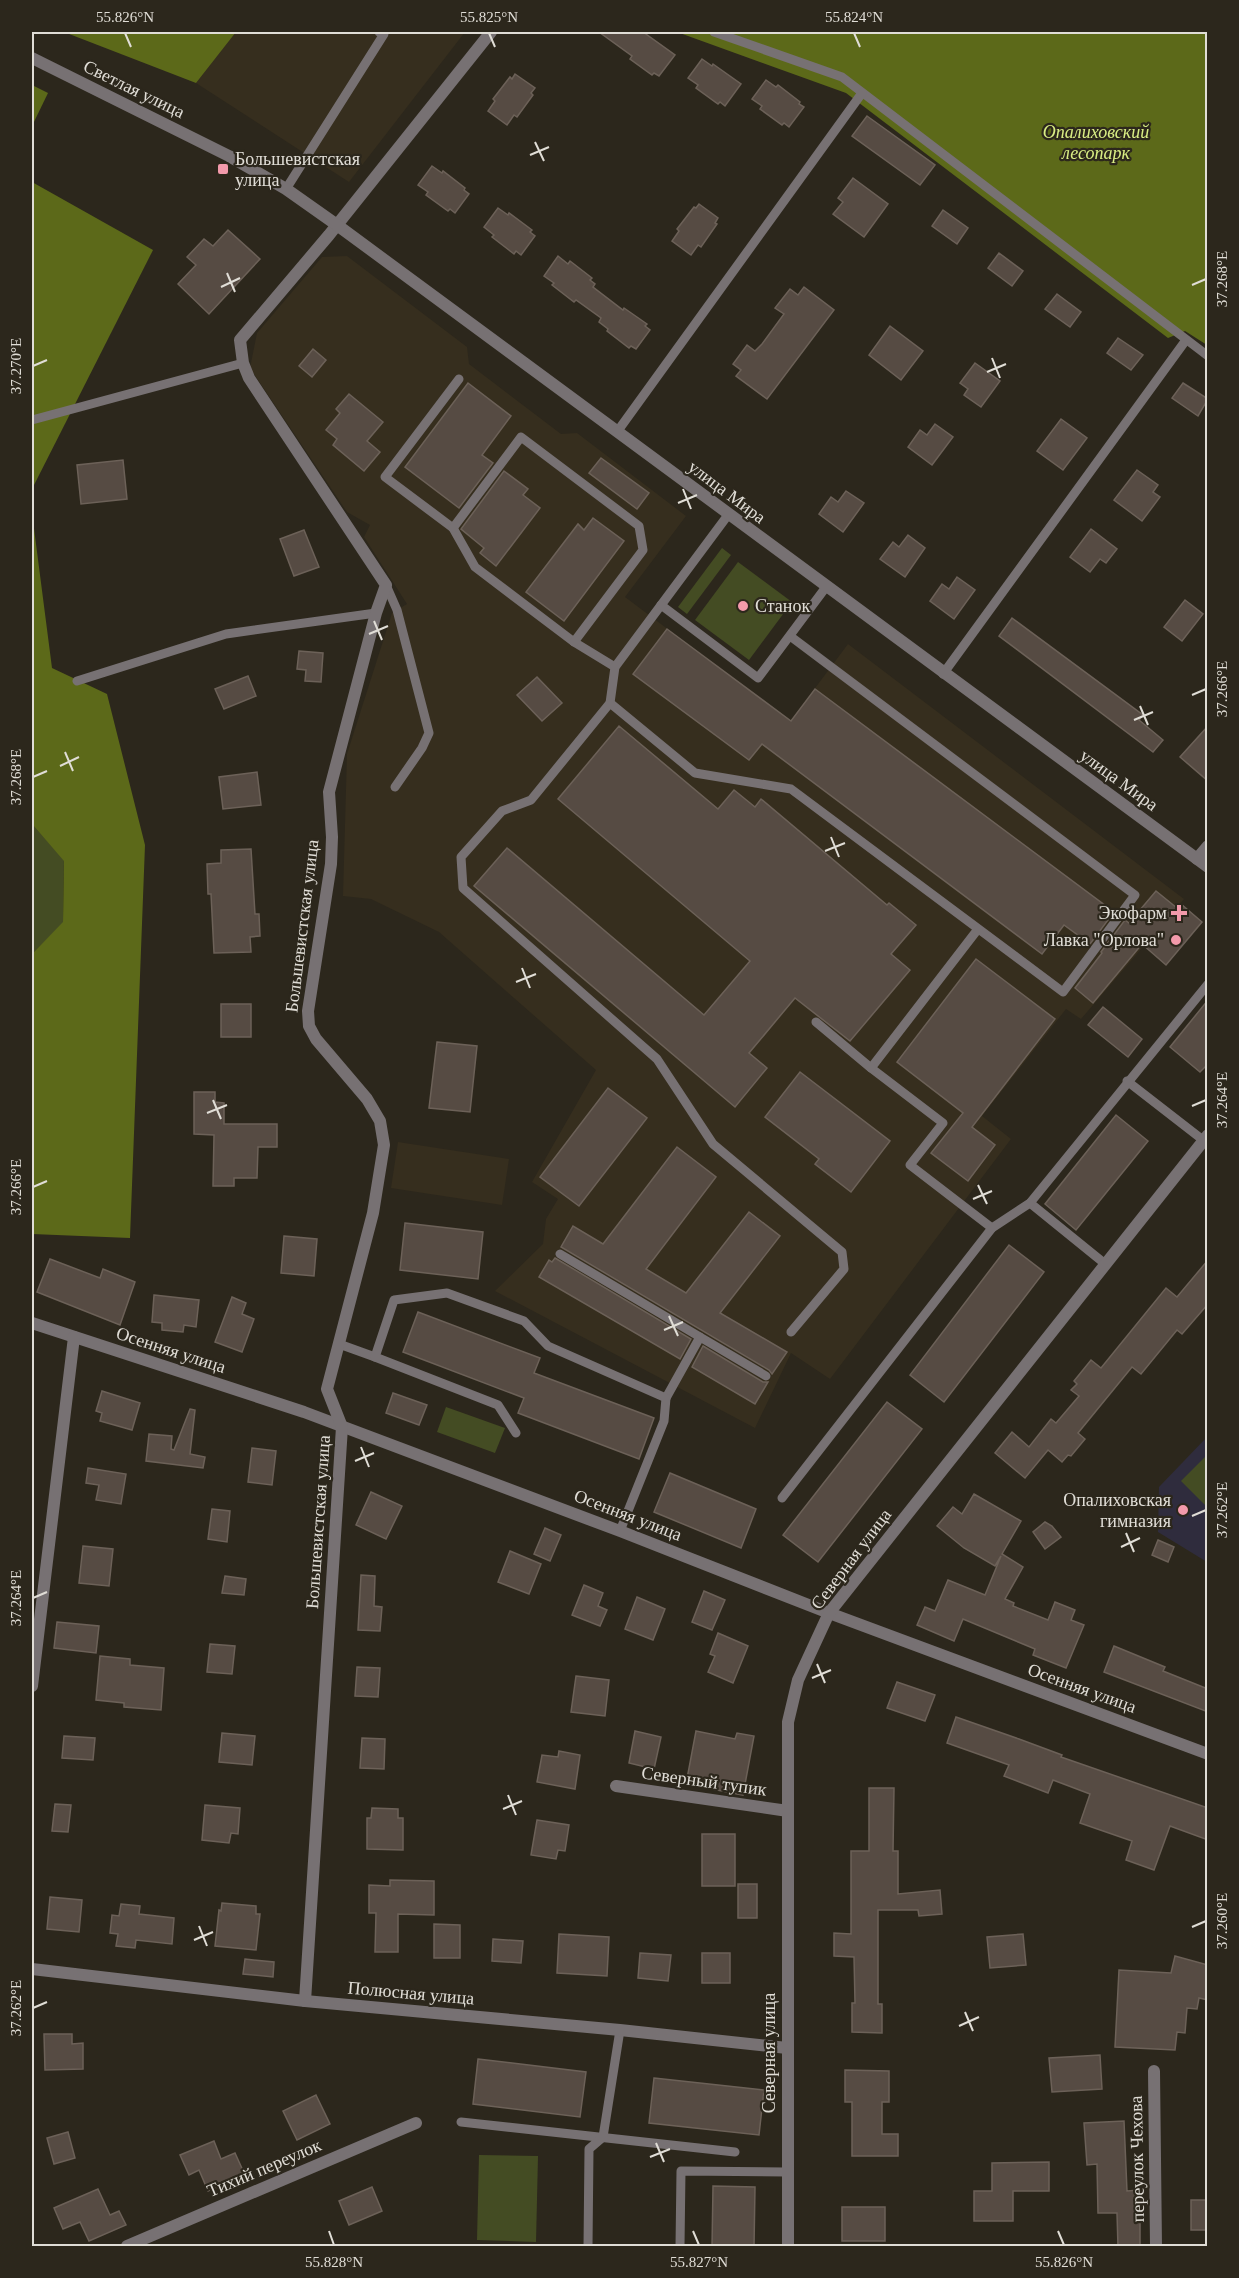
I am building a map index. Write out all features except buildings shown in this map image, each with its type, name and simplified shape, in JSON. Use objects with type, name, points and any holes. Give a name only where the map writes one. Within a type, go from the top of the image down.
[{"type":"street","points":[[386,585],[249,378],[243,363],[240,340],[337,225],[491,32]]},
{"type":"street","name":"Светлая улица","points":[[32,58],[221,152]]},
{"type":"street","name":"улица Мира","points":[[221,152],[286,189],[337,225],[943,674],[1208,867]]},
{"type":"street","name":"Большевистская улица","points":[[305,2001],[342,1426],[327,1389],[373,1213],[384,1145],[380,1121],[367,1099],[316,1039],[309,1026],[308,1011],[331,864],[329,792],[376,613],[386,585]]},
{"type":"street","points":[[1197,859],[1208,846]]},
{"type":"street","name":"Северная улица","points":[[788,2247],[786,2172],[788,1722],[798,1680],[829,1613],[1205,1137]]},
{"type":"street","name":"Осенняя улица","points":[[32,1323],[342,1426],[829,1613],[1208,1754]]},
{"type":"street","points":[[32,1686],[74,1337]]},
{"type":"street","name":"Северный тупик","points":[[616,1786],[788,1811]]},
{"type":"street","name":"Полюсная улица","points":[[32,1969],[305,2001],[787,2048]]},
{"type":"street","name":"переулок Чехова","points":[[1154,2071],[1156,2247]]},
{"type":"street","name":"Тихий переулок","points":[[127,2247],[416,2123]]},
{"type":"lane","points":[[286,189],[384,34],[379,32]]},
{"type":"lane","points":[[714,32],[842,77],[1208,356]]},
{"type":"lane","points":[[617,432],[862,93]]},
{"type":"lane","points":[[943,674],[1186,340]]},
{"type":"lane","points":[[32,420],[243,363]]},
{"type":"lane","points":[[459,379],[385,477],[453,528],[475,567],[574,642],[615,667]]},
{"type":"lane","points":[[453,528],[521,437],[639,526],[643,550],[574,642]]},
{"type":"lane","points":[[728,515],[615,667],[610,703],[531,800],[502,811],[461,857],[464,888],[657,1059],[713,1144],[842,1252],[844,1269],[791,1332]]},
{"type":"lane","points":[[386,585],[398,610],[429,733],[422,748],[396,787]]},
{"type":"lane","points":[[661,605],[758,678],[826,587]]},
{"type":"lane","points":[[76,681],[226,634],[376,613]]},
{"type":"lane","points":[[610,703],[694,773],[791,789],[1063,992],[1135,895],[790,636]]},
{"type":"lane","points":[[872,1068],[978,929]]},
{"type":"lane","points":[[782,1498],[992,1228],[1030,1203],[1208,984]]},
{"type":"lane","points":[[816,1022],[942,1123],[910,1165],[992,1228]]},
{"type":"lane","points":[[1127,1081],[1205,1137]]},
{"type":"lane","points":[[1030,1203],[1104,1263]]},
{"type":"lane","points":[[560,1254],[766,1376]]},
{"type":"lane","points":[[375,1358],[394,1300],[447,1293],[524,1321],[548,1346],[666,1398]]},
{"type":"lane","points":[[620,1531],[664,1421],[666,1398],[700,1338]]},
{"type":"lane","points":[[339,1344],[498,1405],[516,1433]]},
{"type":"lane","points":[[588,2247],[589,2149],[603,2137],[620,2030]]},
{"type":"lane","points":[[461,2121],[735,2152]]},
{"type":"lane","points":[[680,2247],[681,2171],[786,2172]]},
{"type":"shaded area","points":[[236,32],[465,32],[349,182],[196,83]]},
{"type":"shaded area","points":[[347,256],[467,347],[469,364],[561,434],[577,433],[686,516],[625,597],[782,715],[786,727],[848,644],[1184,899],[1081,1019],[1066,1009],[982,1116],[1011,1139],[830,1379],[791,1353],[755,1428],[495,1291],[543,1244],[546,1219],[558,1199],[532,1182],[596,1070],[439,932],[371,899],[343,896],[347,754],[392,613],[407,604],[364,537],[370,525],[347,512],[250,368],[257,333],[322,257]]},
{"type":"shaded area","points":[[398,1142],[509,1159],[502,1205],[391,1188]]},
{"type":"shaded area","name":"Опалиховская гимназия","points":[[1207,1437],[1207,1562],[1158,1532],[1159,1487]]},
{"type":"green space","points":[[64,32],[236,32],[196,83]]},
{"type":"green space","name":"Опалиховский лесопарк","points":[[677,32],[1207,32],[1207,345],[1185,331],[1168,338],[846,93]]},
{"type":"green space","points":[[32,85],[48,93],[32,126]]},
{"type":"green space","points":[[32,182],[153,250],[32,489]]},
{"type":"green space","points":[[32,513],[52,668],[107,694],[145,845],[130,1238],[32,1234],[32,954],[63,922],[64,861],[32,824]]},
{"type":"green space","points":[[722,548],[731,555],[687,614],[678,607]]},
{"type":"green space","points":[[738,562],[792,602],[749,660],[695,620]]},
{"type":"green space","points":[[32,824],[64,860],[63,923],[32,954]]},
{"type":"green space","points":[[446,1407],[505,1428],[495,1453],[437,1432]]},
{"type":"green space","points":[[1207,1455],[1207,1507],[1181,1481]]},
{"type":"green space","points":[[479,2155],[538,2156],[536,2242],[477,2240]]},
{"type":"place","name":"Большевистская улица","points":[[223,169]]},
{"type":"place","name":"Станок","points":[[743,606]]},
{"type":"place","name":"Экофарм","points":[[1179,913]]},
{"type":"place","name":"Лавка \"Орлова\"","points":[[1176,940]]},
{"type":"place","name":"Опалиховская гимназия","points":[[1183,1510]]}]
